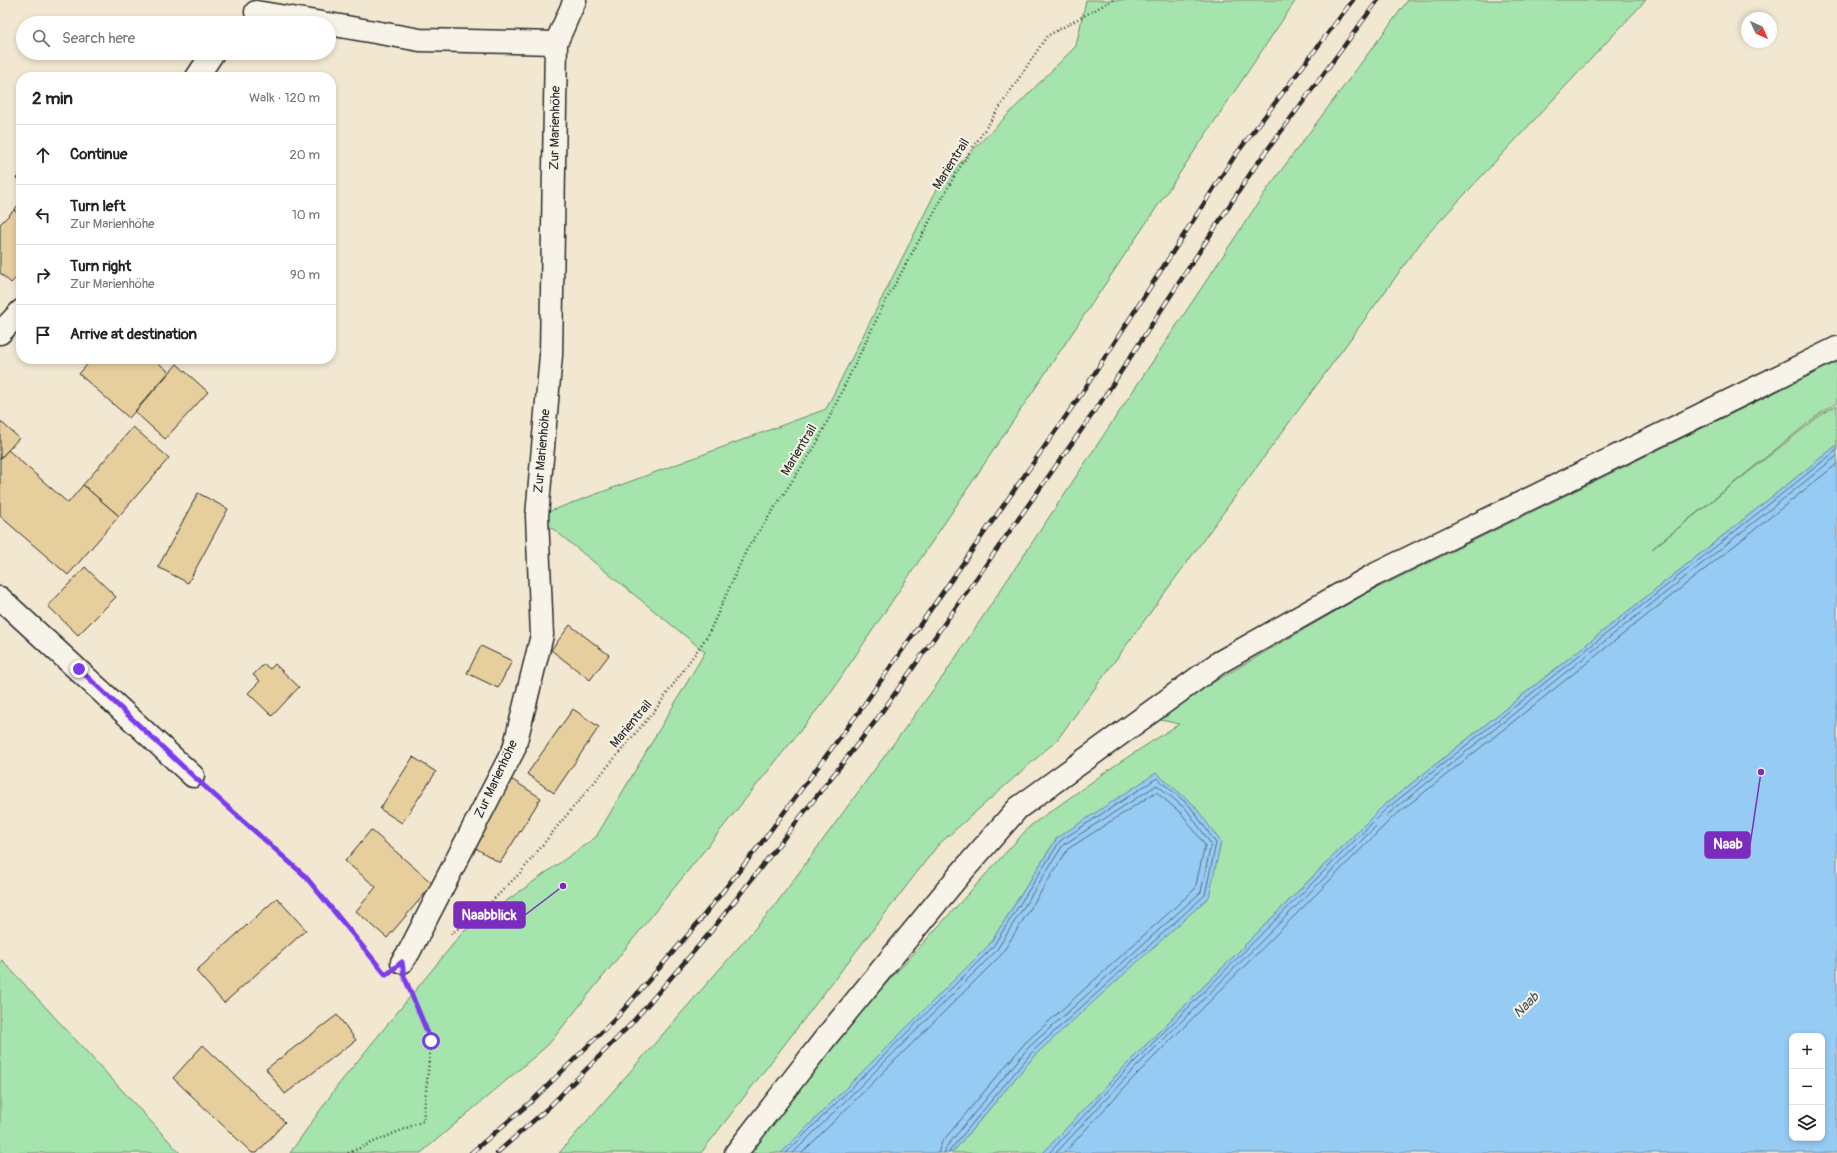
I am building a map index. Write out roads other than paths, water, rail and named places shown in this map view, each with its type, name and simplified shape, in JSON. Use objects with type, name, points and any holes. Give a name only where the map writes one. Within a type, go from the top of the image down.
[{"type":"street","name":"Zur Marienhöhe","points":[[402,962],[514,749],[542,634],[536,516],[551,355],[556,43],[574,0]]},
{"type":"street","points":[[253,12],[278,16]]},
{"type":"street","points":[[336,25],[420,40],[556,43]]},
{"type":"street","points":[[200,72],[208,60]]},
{"type":"street","points":[[0,333],[16,316]]},
{"type":"street","points":[[736,1153],[832,1030],[961,874],[1018,808],[1220,662],[1374,575],[1837,348]]},
{"type":"street","points":[[0,598],[79,669],[193,776]]},
{"type":"water","points":[[1837,445],[1837,1153],[1043,1153],[1126,1065],[1382,807]]},
{"type":"water","points":[[1156,773],[1193,804],[1221,842],[1209,897],[1036,1054],[952,1153],[781,1153],[989,945],[1057,838]]},
{"type":"railway","points":[[471,1153],[532,1101],[618,1016],[693,929],[762,842],[861,709],[1080,396],[1234,157],[1353,0]]},
{"type":"railway","points":[[497,1153],[549,1107],[630,1025],[708,935],[874,723],[1099,405],[1254,168],[1378,0]]},
{"type":"place","name":"Naab","points":[[1761,772]]},
{"type":"place","name":"Naabblick","points":[[563,886]]}]
